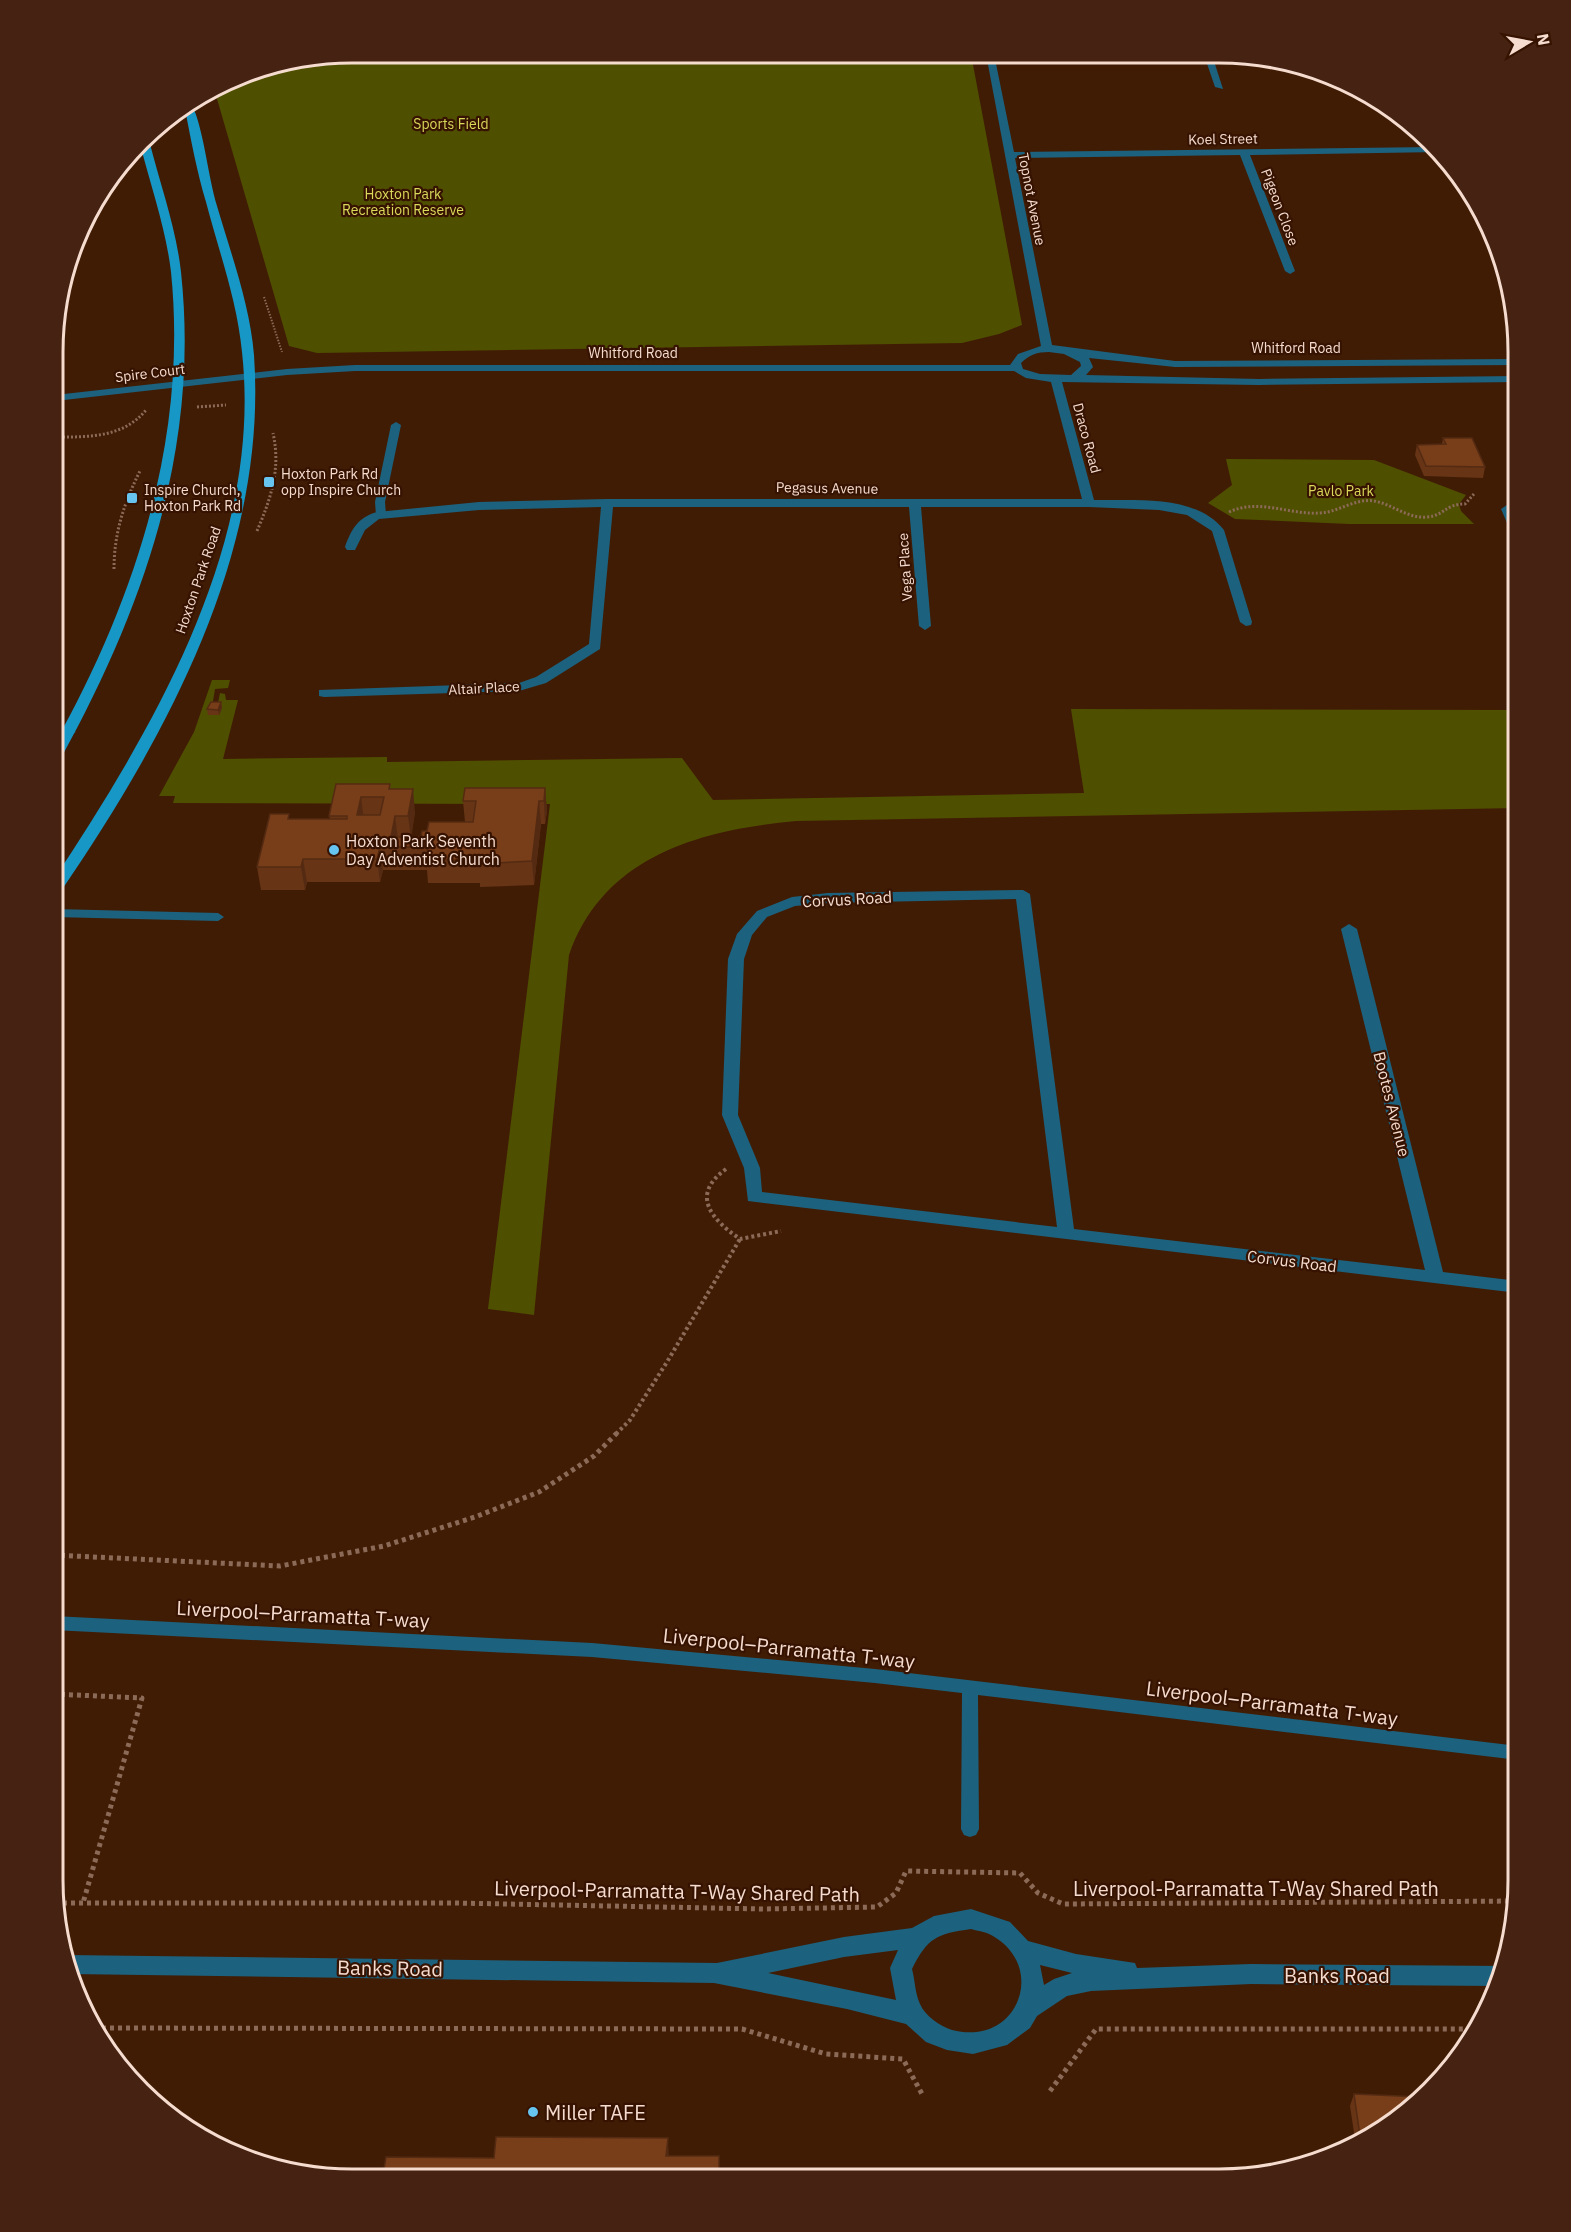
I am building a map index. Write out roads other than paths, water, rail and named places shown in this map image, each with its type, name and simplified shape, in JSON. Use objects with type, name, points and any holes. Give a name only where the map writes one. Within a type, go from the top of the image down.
[{"type":"main road","name":"Hoxton Park Road","points":[[63,878],[83,849],[162,714],[205,614],[221,570],[246,462],[250,404],[248,355],[230,262],[211,203],[190,113]]},
{"type":"main road","points":[[63,743],[110,652],[157,520],[180,384],[181,359],[176,271],[146,150]]},
{"type":"street","name":"Topnot Avenue","points":[[992,63],[1047,349]]},
{"type":"street","points":[[1211,63],[1220,87]]},
{"type":"street","name":"Koel Street","points":[[1009,155],[1425,150]]},
{"type":"street","name":"Pigeon Close","points":[[1244,152],[1290,271]]},
{"type":"street","points":[[1047,349],[1021,354],[1015,363],[1032,378],[1056,381],[1078,376],[1217,383],[1508,379]]},
{"type":"street","name":"Whitford Road","points":[[1047,349],[1175,364],[1508,362]]},
{"type":"street","points":[[1074,352],[1085,360],[1087,367],[1078,376]]},
{"type":"street","name":"Whitford Road","points":[[249,376],[355,368],[1018,368]]},
{"type":"street","name":"Spire Court","points":[[63,397],[249,376]]},
{"type":"street","name":"Draco Road","points":[[1056,381],[1089,503]]},
{"type":"street","name":"Pegasus Avenue","points":[[351,547],[356,531],[364,520],[381,515],[479,506],[607,503],[915,505],[1089,503],[1179,508],[1210,521],[1224,542],[1246,622]]},
{"type":"street","name":"Altair Place","points":[[324,693],[519,687],[535,685],[554,675],[570,657],[595,646],[607,503]]},
{"type":"street","name":"Vega Place","points":[[915,505],[925,626]]},
{"type":"street","points":[[1506,509],[1508,513]]},
{"type":"street","name":"Corvus Road","points":[[1066,1233],[1023,894],[828,898],[792,902],[762,914],[745,934],[736,960],[730,1115],[752,1168],[754,1197],[1508,1286]]},
{"type":"street","name":"Bootes Avenue","points":[[1349,929],[1436,1278]]},
{"type":"street","points":[[971,1919],[1001,1929],[1023,1950],[1034,1979],[1029,2008],[1011,2031],[983,2042],[946,2042],[924,2027],[913,2015],[901,1968],[915,1938],[932,1924],[971,1919]]},
{"type":"street","name":"Banks Road","points":[[714,1973],[844,1947],[915,1938]]},
{"type":"street","name":"Banks Road","points":[[1023,1950],[1076,1964],[1172,1976]]},
{"type":"street","name":"Banks Road","points":[[76,1964],[714,1973],[847,1998],[913,2015]]},
{"type":"street","name":"Banks Road","points":[[1029,2008],[1062,1986],[1091,1980],[1172,1976],[1492,1976]]},
{"type":"lane","points":[[381,515],[380,502],[396,425]]},
{"type":"lane","points":[[63,732],[70,732]]},
{"type":"lane","points":[[63,913],[218,917]]},
{"type":"lane","name":"Liverpool–Parramatta T-way","points":[[63,1624],[591,1650],[970,1688],[1508,1752]]},
{"type":"lane","points":[[970,1688],[970,1830]]},
{"type":"place","name":"Hoxton Park Rd opp Inspire Church","points":[[269,482]]},
{"type":"place","name":"Inspire Church, Hoxton Park Rd","points":[[132,498]]},
{"type":"place","name":"Hoxton Park Seventh Day Adventist Church","points":[[334,850]]},
{"type":"place","name":"Miller TAFE","points":[[533,2112]]},
{"type":"park label","name":"Sports Field","points":[[451,124]]},
{"type":"park label","name":"Hoxton Park Recreation Reserve","points":[[403,202]]},
{"type":"park label","name":"Pavlo Park","points":[[1341,491]]}]
